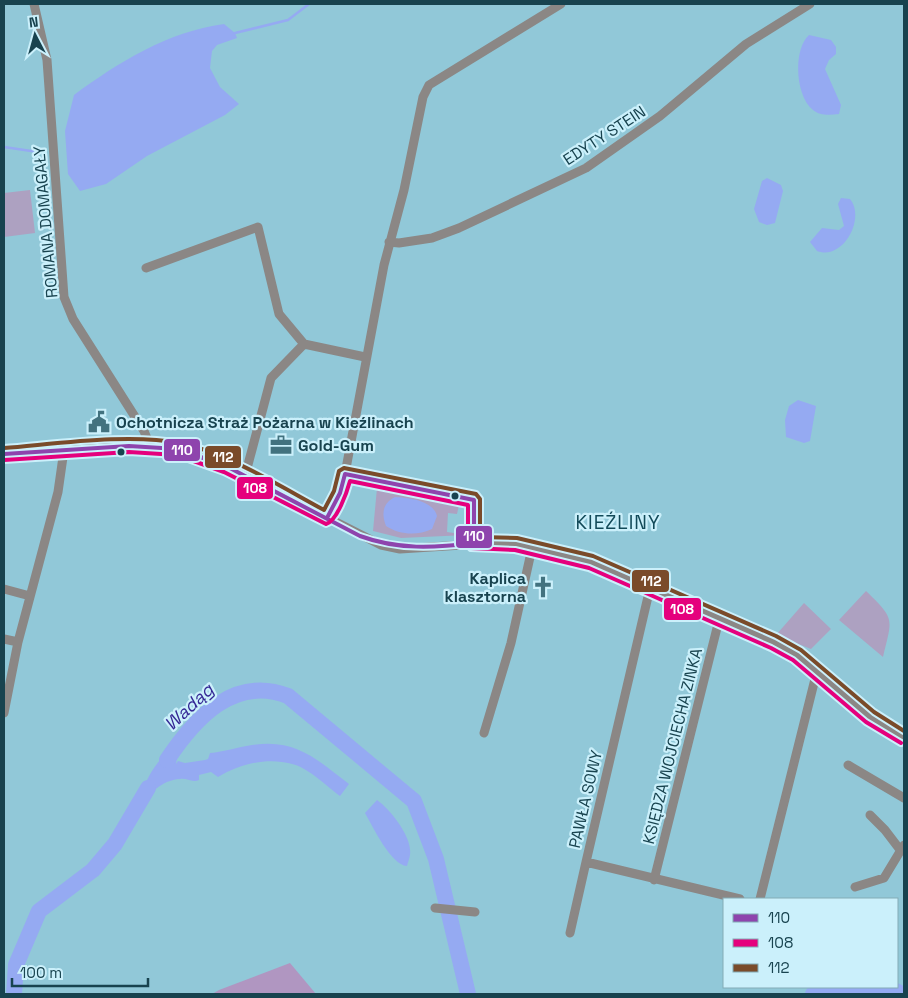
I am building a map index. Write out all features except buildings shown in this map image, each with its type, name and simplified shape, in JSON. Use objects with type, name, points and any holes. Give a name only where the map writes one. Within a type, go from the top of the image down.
[{"type":"street","name":"ROMANA DOMAGAŁY","points":[[34,4],[47,60],[64,297],[73,318],[144,431],[150,446]]},
{"type":"street","points":[[327,518],[340,493],[345,474],[365,357],[389,242],[404,190],[422,96],[430,85],[561,4]]},
{"type":"street","name":"EDYTY STEIN","points":[[389,242],[399,243],[432,238],[459,228],[586,168],[660,116],[746,44],[810,4]]},
{"type":"street","points":[[146,268],[258,227],[279,314],[304,344],[365,357]]},
{"type":"street","points":[[245,476],[271,378],[304,344]]},
{"type":"street","points":[[4,454],[150,446],[191,453],[245,476],[381,545],[400,549],[474,543],[516,544],[591,562],[719,620],[774,642],[797,655],[870,717],[904,738]]},
{"type":"street","points":[[4,713],[18,642],[58,492],[64,450]]},
{"type":"street","points":[[345,474],[474,500],[474,543]]},
{"type":"street","points":[[484,733],[511,643],[532,548]]},
{"type":"street","name":"PAWŁA SOWY","points":[[650,588],[586,862],[654,880],[735,898]]},
{"type":"street","points":[[4,589],[30,596]]},
{"type":"street","name":"KSIĘDZA WOJCIECHA ZINKA","points":[[654,880],[719,620]]},
{"type":"street","points":[[4,638],[18,642]]},
{"type":"street","points":[[760,898],[817,672]]},
{"type":"street","points":[[848,765],[904,798]]},
{"type":"street","points":[[855,887],[884,878],[902,848],[870,816]]},
{"type":"street","points":[[570,933],[586,862]]},
{"type":"street","points":[[435,908],[475,912]]},
{"type":"shaded area","points":[[30,190],[35,233],[4,237],[4,193]]},
{"type":"shaded area","points":[[377,488],[459,505],[457,514],[448,513],[447,532],[467,535],[401,538],[373,531]]},
{"type":"shaded area","points":[[866,591],[883,608],[889,620],[883,657],[839,620]]},
{"type":"shaded area","points":[[804,603],[831,629],[811,649],[776,635]]},
{"type":"shaded area","points":[[290,963],[316,994],[212,994],[219,990]]},
{"type":"water","points":[[224,24],[235,33],[237,38],[217,45],[212,51],[210,68],[220,87],[239,104],[225,115],[147,156],[106,184],[80,191],[68,174],[65,131],[74,95],[126,60],[163,41],[203,28]]},
{"type":"water","points":[[809,35],[831,40],[836,47],[836,54],[829,60],[825,69],[841,105],[839,114],[825,115],[816,112],[807,103],[803,94],[798,72],[798,61],[800,51]]},
{"type":"water","points":[[767,178],[781,185],[783,191],[775,223],[767,225],[759,222],[754,209],[762,181]]},
{"type":"water","points":[[841,198],[850,199],[854,207],[855,217],[849,236],[835,250],[827,252],[817,251],[810,242],[822,228],[839,230],[844,226],[838,204]]},
{"type":"water","points":[[798,400],[816,406],[810,441],[804,443],[786,437],[785,420],[789,406]]},
{"type":"water","points":[[395,497],[419,501],[431,506],[437,516],[432,529],[409,534],[386,526],[384,509],[388,502]]},
{"type":"water","points":[[179,743],[176,764],[178,761],[185,763],[205,760],[208,759],[210,753],[246,746],[281,745],[305,752],[349,784],[340,796],[311,773],[298,766],[283,762],[263,762],[235,768],[218,777],[211,772],[199,775],[199,780],[196,781],[180,779],[167,782],[136,807],[143,788],[157,763]]},
{"type":"water","points":[[377,800],[393,816],[407,837],[410,856],[407,866],[401,864],[389,852],[365,813]]},
{"type":"waterway","points":[[235,33],[288,20],[309,4]]},
{"type":"waterway","points":[[4,147],[38,152]]},
{"type":"waterway","name":"Wadąg","points":[[167,760],[190,729],[203,716],[218,704],[233,696],[250,691],[268,691],[288,696],[414,801],[436,859],[468,994]]},
{"type":"waterway","name":"Wadąg","points":[[14,994],[16,965],[39,911],[93,870],[115,844],[148,788]]},
{"type":"waterway","name":"Wadąg","points":[[813,994],[819,991],[850,988]]},
{"type":"waterway","name":"Wadąg","points":[[884,988],[901,994]]},
{"type":"transit line","name":"112","points":[[4,448],[115,439],[159,440],[179,443],[196,447],[234,462],[324,510],[334,491],[339,471],[344,468],[476,494],[480,499],[480,537],[517,538],[593,556],[776,636],[801,650],[874,712],[904,731]]},
{"type":"transit line","name":"110","points":[[4,454],[129,446],[178,449],[226,466],[360,536],[374,541],[416,547],[474,543],[474,500],[345,474],[340,493],[327,518]]},
{"type":"transit line","name":"108","points":[[4,460],[129,452],[177,455],[224,472],[326,524],[338,512],[350,481],[468,505],[468,544],[471,548],[515,550],[589,568],[771,648],[793,660],[866,722],[901,743]]},
{"type":"place","name":"Ochotnicza Straż Pożarna w Kieźlinach","points":[[99,422]]},
{"type":"place","name":"Gold-Gum","points":[[281,445]]},
{"type":"place","name":"Kaplica klasztorna","points":[[543,587]]},
{"type":"district","name":"KIEŹLINY","points":[[618,522]]}]
